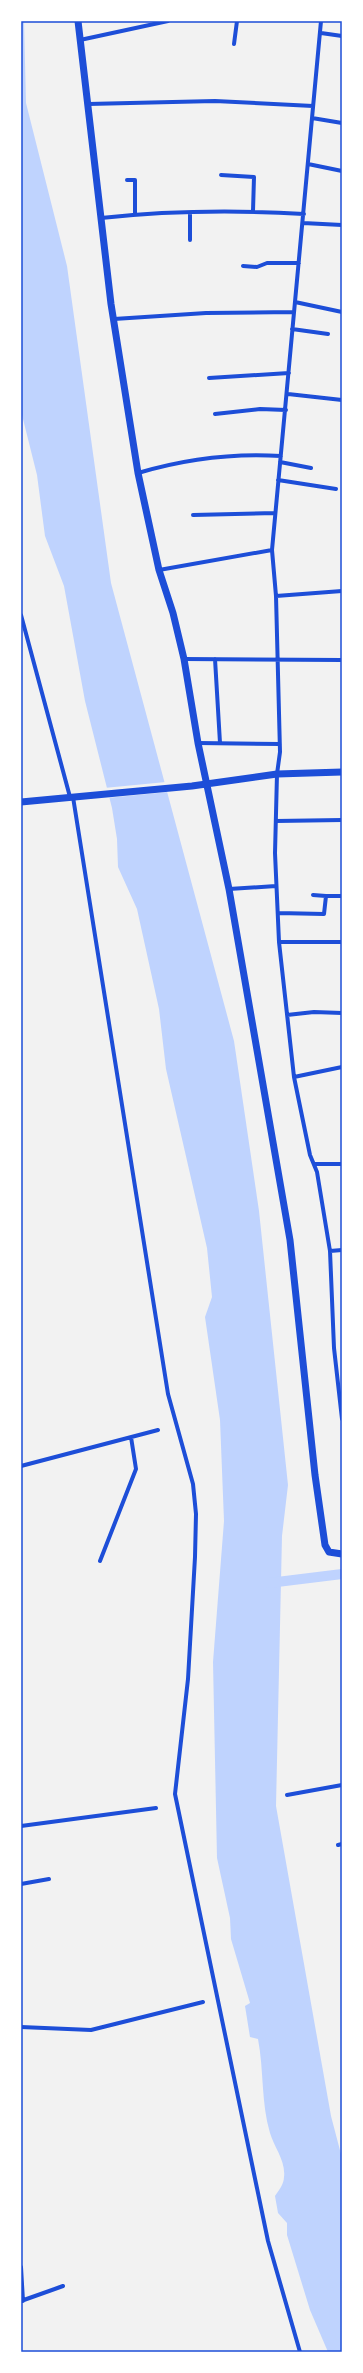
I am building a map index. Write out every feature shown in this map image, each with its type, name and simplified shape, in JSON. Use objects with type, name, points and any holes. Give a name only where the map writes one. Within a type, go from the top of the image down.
[{"type":"main road","points":[[78,21],[114,320],[138,473],[159,570],[173,613],[184,659],[198,743],[208,783],[230,889],[290,1240],[315,1475],[325,1545],[329,1552],[342,1554]]},
{"type":"main road","points":[[21,802],[93,794],[192,786],[277,774],[342,772]]},
{"type":"street","points":[[80,40],[168,21]]},
{"type":"street","points":[[234,44],[237,21]]},
{"type":"street","points":[[321,21],[292,329],[285,434],[274,512],[272,550],[276,596],[280,744],[280,764],[277,774],[276,886],[279,942],[294,1077],[314,1164],[330,1251],[337,1374],[342,1419]]},
{"type":"street","points":[[321,33],[342,36]]},
{"type":"street","points":[[88,104],[215,101],[313,106]]},
{"type":"street","points":[[312,118],[342,123]]},
{"type":"street","points":[[308,164],[342,171]]},
{"type":"street","points":[[221,174],[254,177],[253,211]]},
{"type":"street","points":[[127,180],[135,180],[135,215]]},
{"type":"street","points":[[101,218],[135,215],[253,211],[304,214]]},
{"type":"street","points":[[190,214],[190,240]]},
{"type":"street","points":[[303,223],[342,224]]},
{"type":"street","points":[[243,266],[257,267],[267,263],[299,263]]},
{"type":"street","points":[[295,302],[342,312]]},
{"type":"street","points":[[114,320],[206,313],[294,312]]},
{"type":"street","points":[[292,329],[328,334]]},
{"type":"street","points":[[209,378],[289,373]]},
{"type":"street","points":[[288,394],[342,400]]},
{"type":"street","points":[[215,414],[260,409],[286,410]]},
{"type":"street","points":[[138,473],[191,460],[252,454],[281,456]]},
{"type":"street","points":[[280,462],[311,468]]},
{"type":"street","points":[[278,480],[336,489]]},
{"type":"street","points":[[193,515],[274,512]]},
{"type":"street","points":[[159,570],[272,550]]},
{"type":"street","points":[[276,596],[342,591]]},
{"type":"street","points":[[21,615],[72,796],[168,1394],[193,1484],[196,1514],[195,1557],[188,1679],[175,1794],[268,2241],[300,2352]]},
{"type":"street","points":[[184,659],[278,661],[342,660]]},
{"type":"street","points":[[215,659],[220,743]]},
{"type":"street","points":[[198,743],[280,744]]},
{"type":"street","points":[[276,821],[342,820]]},
{"type":"street","points":[[230,889],[276,886]]},
{"type":"street","points":[[313,895],[342,896]]},
{"type":"street","points":[[278,913],[324,914],[326,896]]},
{"type":"street","points":[[279,942],[342,942]]},
{"type":"street","points":[[287,1015],[314,1012],[342,1013]]},
{"type":"street","points":[[294,1077],[342,1067]]},
{"type":"street","points":[[314,1164],[342,1164]]},
{"type":"street","points":[[330,1251],[342,1250]]},
{"type":"street","points":[[337,1374],[342,1373]]},
{"type":"street","points":[[21,1466],[158,1430]]},
{"type":"street","points":[[100,1561],[136,1469],[131,1437]]},
{"type":"street","points":[[287,1795],[342,1785]]},
{"type":"street","points":[[21,1826],[156,1808]]},
{"type":"street","points":[[21,1884],[49,1879]]},
{"type":"street","points":[[21,2027],[92,2030],[203,2002]]},
{"type":"street","points":[[21,2267],[22,2301],[63,2286]]},
{"type":"water","points":[[21,21],[24,21],[26,103],[67,266],[111,583],[234,1041],[259,1211],[288,1485],[282,1536],[276,1806],[331,2116],[342,2158],[342,2352],[328,2352],[310,2310],[287,2235],[287,2223],[278,2213],[275,2196],[284,2180],[283,2165],[267,2122],[258,2039],[250,2037],[245,2006],[250,2003],[231,1939],[230,1918],[217,1858],[213,1662],[224,1521],[220,1420],[205,1317],[212,1297],[207,1248],[166,1069],[159,1009],[137,909],[118,867],[117,839],[112,808],[85,701],[64,586],[45,536],[37,475],[21,411]]},
{"type":"pier","points":[[166,782],[168,792],[107,798],[104,788]]},
{"type":"waterway","points":[[269,1583],[342,1574]]}]
